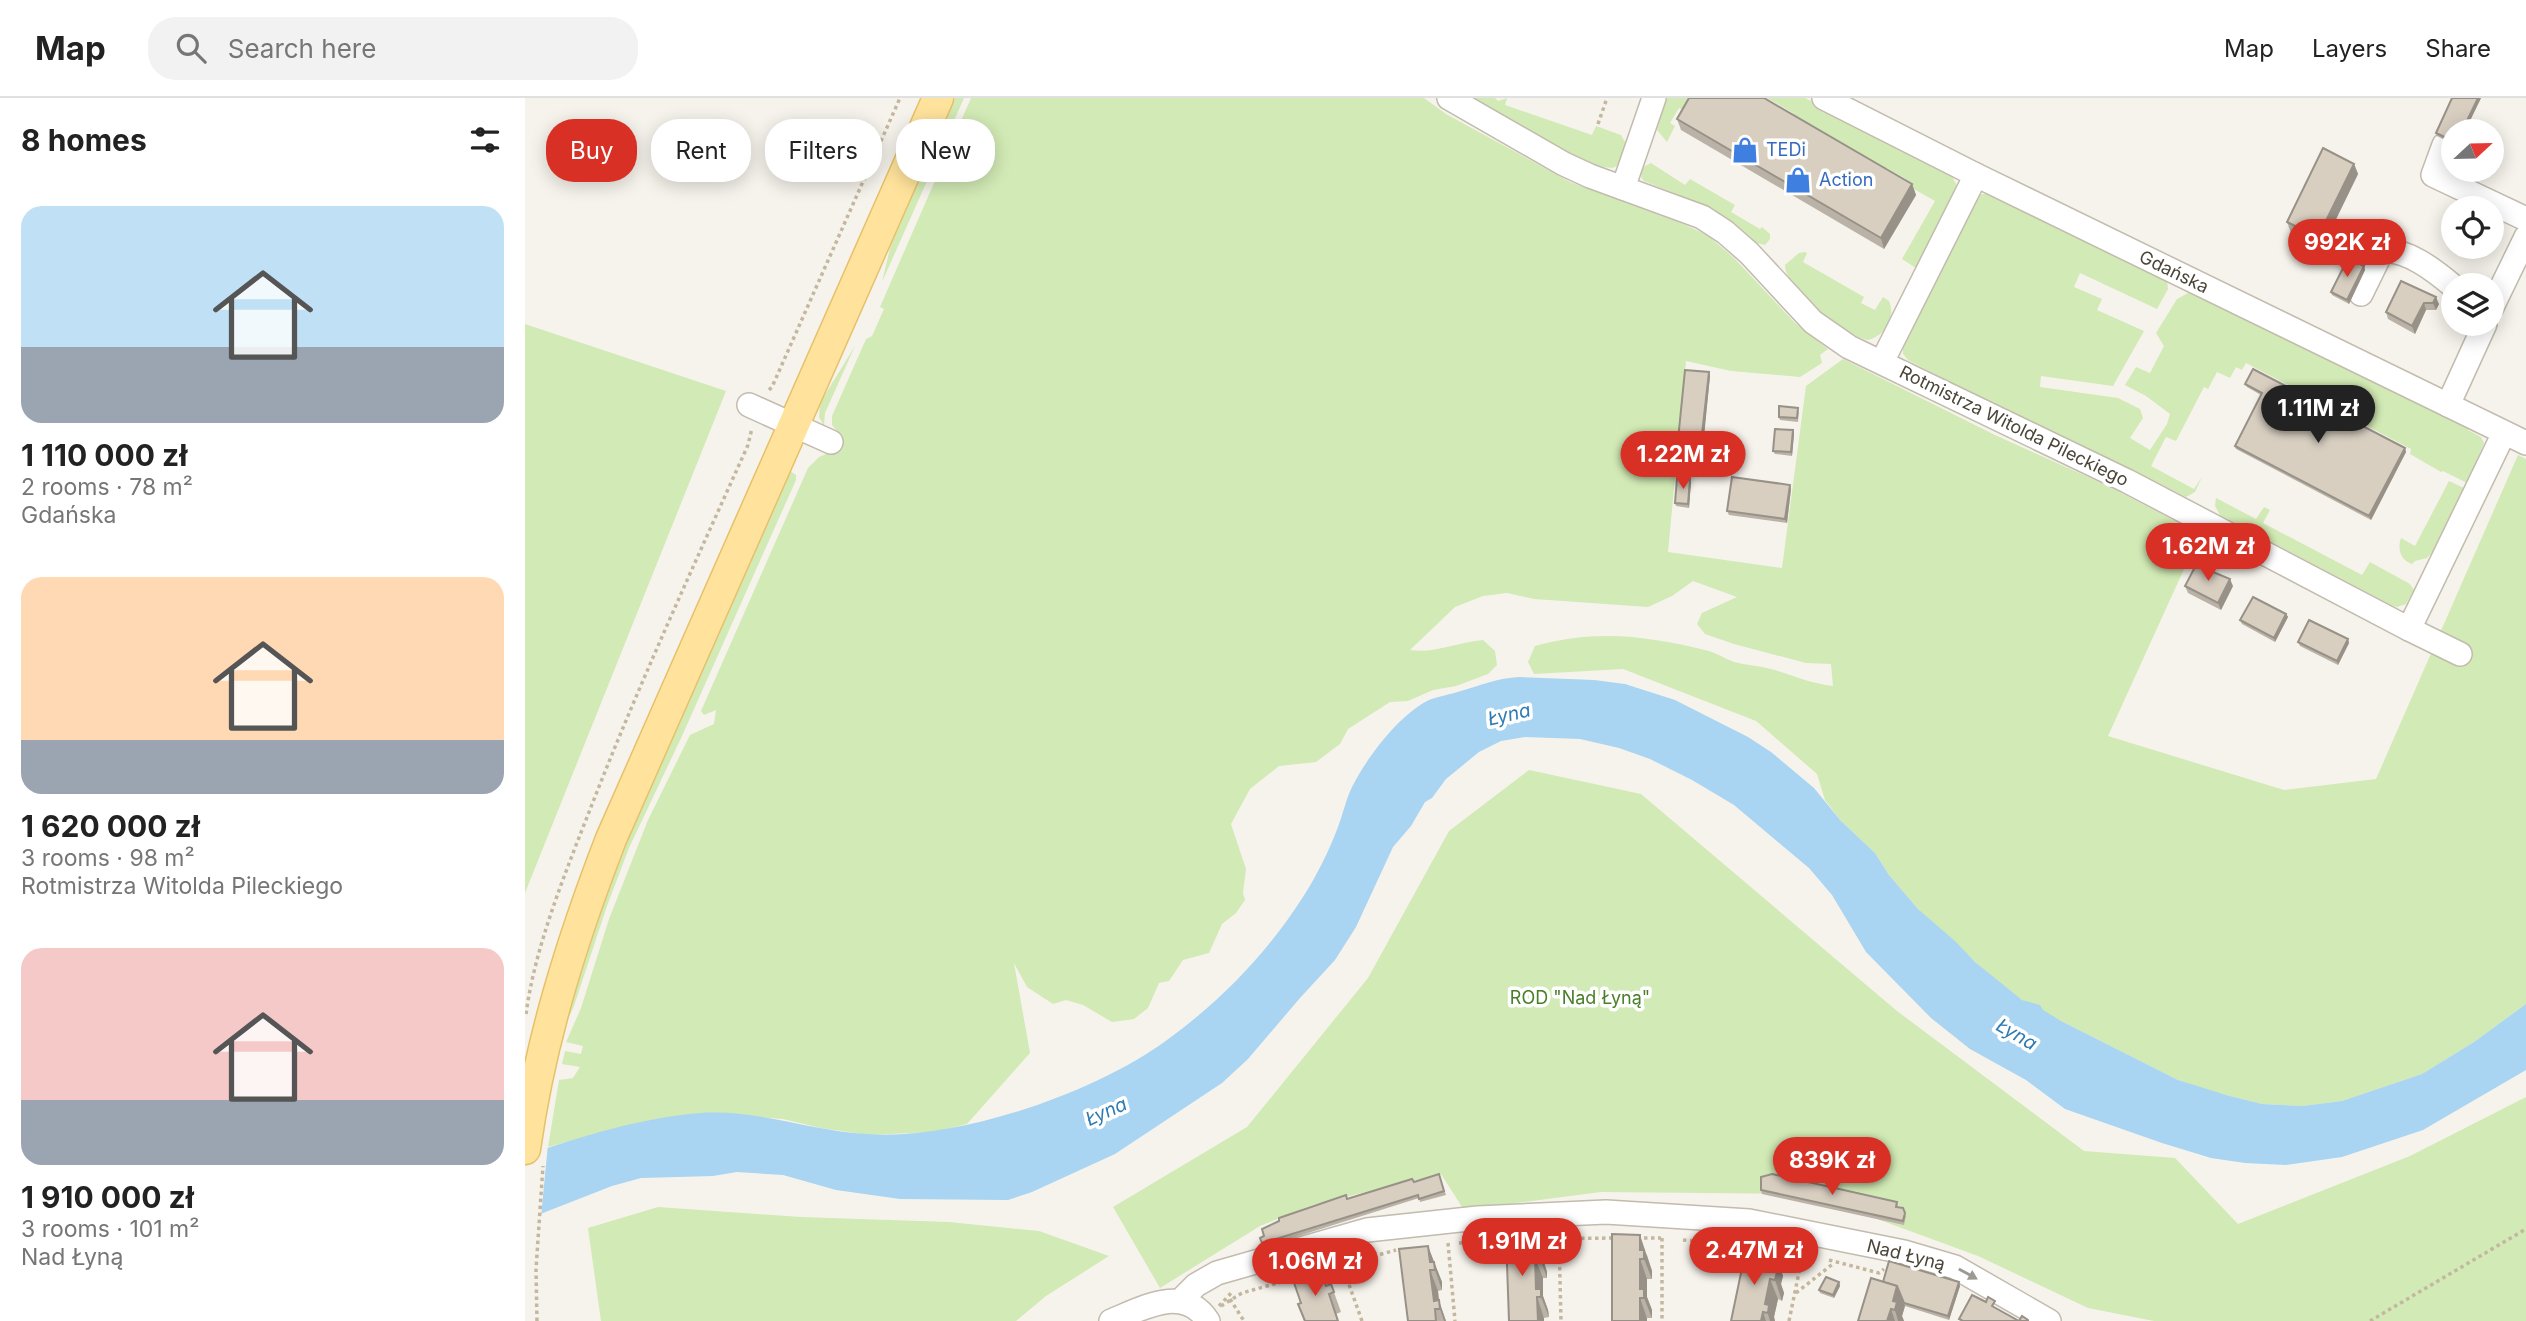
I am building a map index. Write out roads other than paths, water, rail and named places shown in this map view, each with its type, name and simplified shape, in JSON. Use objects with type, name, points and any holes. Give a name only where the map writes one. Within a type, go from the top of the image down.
[{"type":"main road","points":[[534,1157],[535,1085],[565,968],[607,849],[938,98]]},
{"type":"street","name":"Rotmistrza Witolda Pileckiego","points":[[1449,98],[1564,164],[1683,209],[1725,232],[1749,253],[1813,321],[1849,347],[2127,481],[2460,654]]},
{"type":"street","points":[[1623,188],[1654,98]]},
{"type":"street","name":"Gdańska","points":[[1824,98],[2526,443]]},
{"type":"street","points":[[2441,153],[2433,175],[2441,179]]},
{"type":"street","points":[[1882,362],[1976,175]]},
{"type":"street","points":[[2448,182],[2526,219]]},
{"type":"street","points":[[2504,282],[2526,237]]},
{"type":"street","points":[[2361,294],[2382,251],[2397,250],[2441,275]]},
{"type":"street","points":[[2448,405],[2479,336]]},
{"type":"street","points":[[753,406],[831,442]]},
{"type":"street","points":[[2409,628],[2504,433]]},
{"type":"street","name":"Nad Łyną","points":[[1180,1301],[1196,1285],[1217,1273],[1367,1230],[1478,1218],[1606,1212],[1749,1221],[1904,1252],[1955,1267],[2049,1321]]},
{"type":"street","points":[[1111,1321],[1157,1303],[1180,1301],[1211,1314]]},
{"type":"water","name":"Łyna","points":[[1519,677],[1625,684],[1675,700],[1748,737],[1771,752],[1814,788],[1841,821],[1875,853],[1889,875],[1918,909],[1975,962],[2022,1000],[2040,1005],[2043,1010],[2061,1021],[2178,1080],[2262,1104],[2302,1106],[2342,1101],[2422,1074],[2474,1042],[2526,1004],[2526,1070],[2423,1130],[2342,1157],[2286,1165],[2245,1163],[2211,1158],[2162,1143],[2065,1109],[2026,1080],[1970,1049],[1931,1018],[1866,952],[1832,895],[1809,868],[1734,805],[1650,759],[1619,748],[1580,739],[1525,737],[1501,741],[1479,752],[1446,779],[1432,798],[1425,802],[1411,826],[1393,847],[1356,927],[1335,960],[1248,1059],[1222,1083],[1115,1154],[1032,1192],[1008,1200],[900,1199],[836,1190],[783,1175],[737,1172],[713,1176],[641,1178],[612,1186],[525,1220],[525,1156],[611,1129],[678,1115],[721,1113],[867,1134],[942,1130],[1024,1110],[1064,1095],[1137,1060],[1187,1025],[1225,992],[1259,956],[1289,918],[1318,872],[1358,776],[1394,727],[1431,699],[1497,680]]},
{"type":"place","name":"TEDi","points":[[1745,150]]},
{"type":"place","name":"Action","points":[[1798,180]]},
{"type":"park label","name":"ROD \"Nad Łyną\"","points":[[1580,998]]}]
